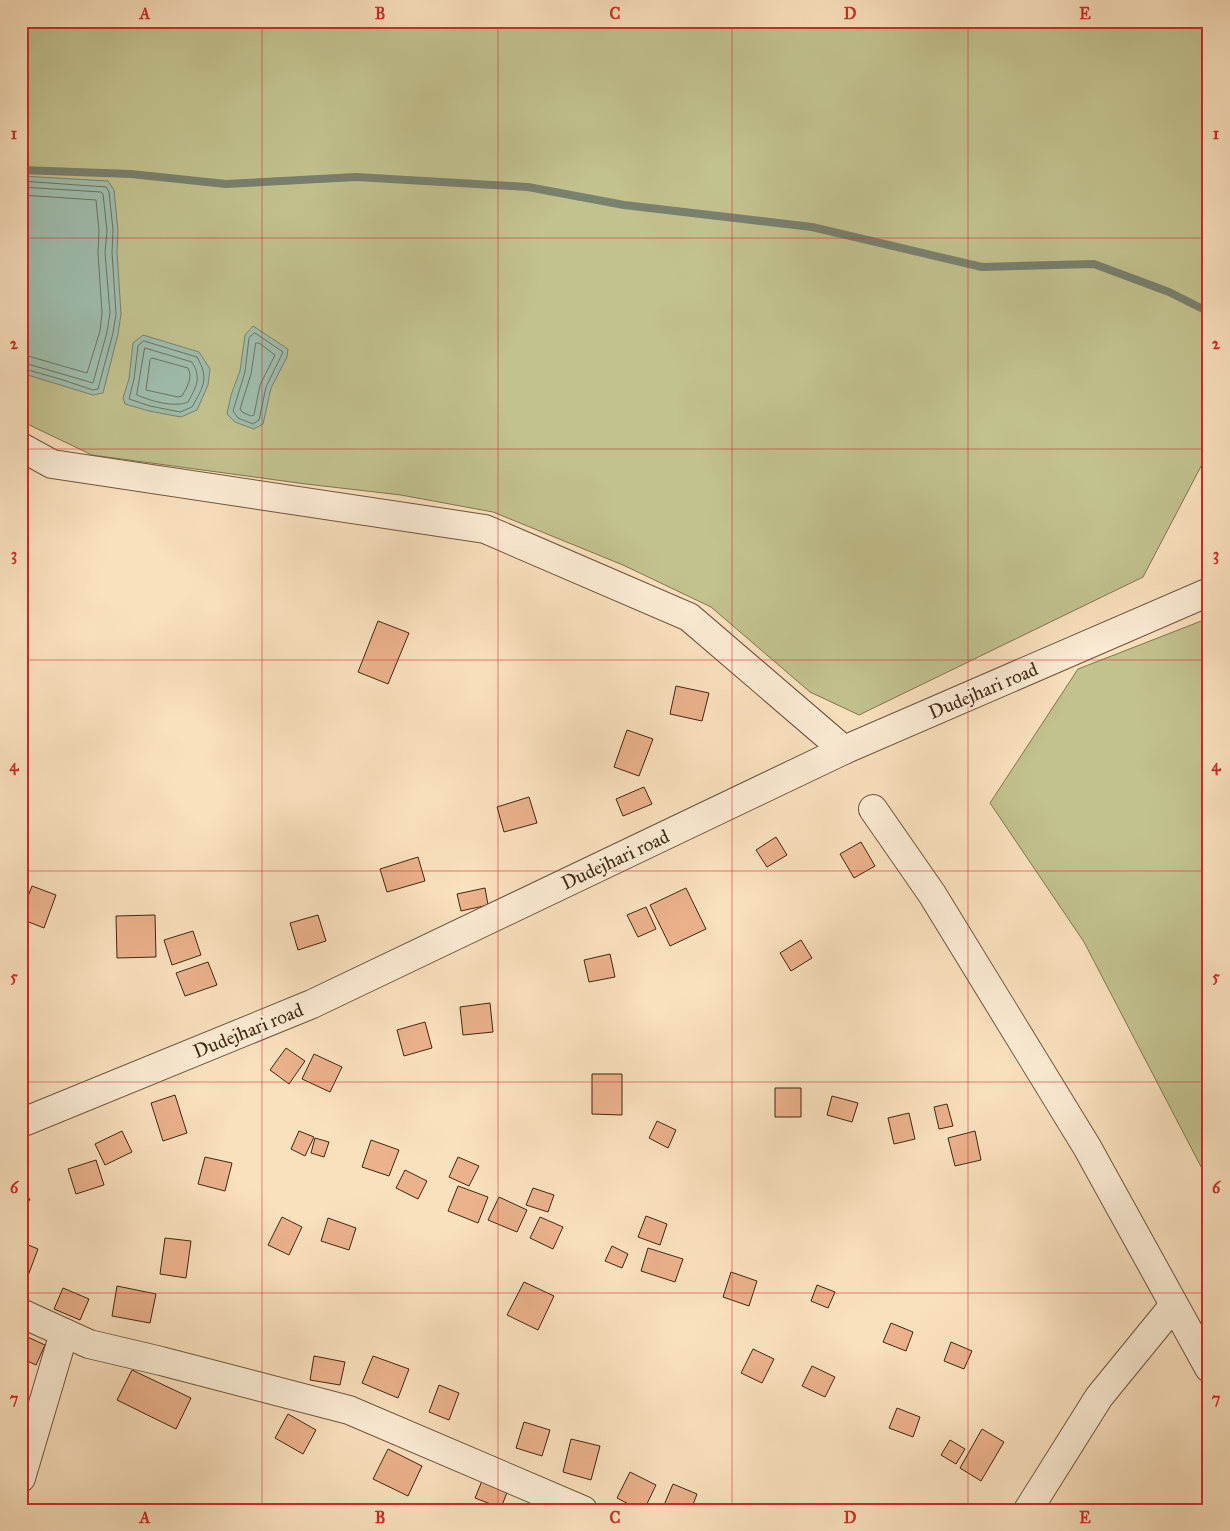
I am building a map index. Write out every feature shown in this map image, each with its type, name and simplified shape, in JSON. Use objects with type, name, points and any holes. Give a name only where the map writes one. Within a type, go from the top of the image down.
[{"type":"street","points":[[21,447],[52,464],[485,529],[689,617],[844,750]]},
{"type":"street","name":"Dudejhari road","points":[[21,1123],[312,1004],[844,750],[1209,592]]},
{"type":"street","points":[[873,809],[932,894],[1082,1139],[1209,1368]]},
{"type":"street","points":[[1028,1510],[1099,1397],[1174,1305]]},
{"type":"street","points":[[21,1314],[89,1344],[350,1410],[584,1510]]},
{"type":"street","points":[[21,1478],[64,1333]]},
{"type":"green space","points":[[21,21],[1209,21],[1209,451],[1143,577],[859,715],[810,692],[711,607],[623,565],[493,512],[401,495],[92,455],[21,421]]},
{"type":"green space","points":[[1209,618],[1209,1182],[1084,942],[990,803],[1078,669]]},
{"type":"water","points":[[21,176],[108,181],[114,190],[118,231],[117,252],[121,314],[118,334],[103,393],[93,395],[21,373]]},
{"type":"water","points":[[253,326],[288,349],[287,357],[271,388],[263,424],[254,429],[235,422],[227,414],[231,395],[240,371],[245,335]]},
{"type":"water","points":[[143,335],[199,352],[210,369],[208,385],[197,410],[181,417],[125,404],[123,398],[129,379],[133,343]]},
{"type":"building","points":[[378,621],[409,633],[388,684],[358,672]]},
{"type":"building","points":[[676,686],[709,693],[702,721],[670,714]]},
{"type":"building","points":[[627,730],[653,739],[639,776],[614,767]]},
{"type":"building","points":[[644,787],[652,804],[623,816],[616,799]]},
{"type":"building","points":[[529,797],[537,823],[504,832],[497,807]]},
{"type":"building","points":[[776,837],[787,855],[767,867],[756,850]]},
{"type":"building","points":[[861,842],[875,866],[854,878],[840,854]]},
{"type":"building","points":[[418,857],[425,881],[387,892],[380,869]]},
{"type":"building","points":[[32,886],[56,895],[44,928],[21,919],[21,914]]},
{"type":"building","points":[[485,888],[488,905],[461,911],[457,894]]},
{"type":"building","points":[[686,888],[706,929],[670,946],[650,905]]},
{"type":"building","points":[[646,907],[656,929],[638,937],[627,915]]},
{"type":"building","points":[[155,915],[156,957],[117,958],[116,916]]},
{"type":"building","points":[[318,915],[326,941],[298,950],[290,923]]},
{"type":"building","points":[[193,931],[201,955],[172,965],[164,940]]},
{"type":"building","points":[[801,940],[812,958],[791,971],[780,953]]},
{"type":"building","points":[[610,954],[615,977],[589,982],[584,960]]},
{"type":"building","points":[[208,962],[217,985],[185,996],[176,973]]},
{"type":"building","points":[[490,1003],[493,1032],[463,1035],[460,1007]]},
{"type":"building","points":[[425,1022],[432,1048],[404,1056],[397,1030]]},
{"type":"building","points":[[286,1048],[305,1061],[289,1084],[270,1070]]},
{"type":"building","points":[[314,1054],[342,1067],[330,1092],[302,1079]]},
{"type":"building","points":[[592,1074],[622,1074],[622,1115],[592,1114]]},
{"type":"building","points":[[775,1088],[801,1088],[801,1117],[775,1117]]},
{"type":"building","points":[[175,1095],[187,1133],[163,1141],[151,1103]]},
{"type":"building","points":[[832,1096],[858,1103],[852,1122],[827,1115]]},
{"type":"building","points":[[947,1104],[953,1126],[939,1129],[934,1107]]},
{"type":"building","points":[[909,1113],[915,1139],[894,1144],[888,1118]]},
{"type":"building","points":[[657,1121],[676,1130],[668,1148],[649,1138]]},
{"type":"building","points":[[122,1131],[132,1152],[105,1165],[95,1144]]},
{"type":"building","points":[[299,1131],[314,1137],[305,1156],[291,1149]]},
{"type":"building","points":[[975,1131],[981,1160],[955,1166],[948,1138]]},
{"type":"building","points":[[315,1138],[329,1142],[324,1157],[311,1153]]},
{"type":"building","points":[[371,1140],[399,1150],[389,1176],[362,1167]]},
{"type":"building","points":[[205,1157],[232,1163],[225,1191],[198,1184]]},
{"type":"building","points":[[458,1157],[479,1166],[469,1186],[449,1177]]},
{"type":"building","points":[[96,1160],[104,1185],[76,1194],[68,1169]]},
{"type":"building","points":[[405,1170],[427,1181],[418,1199],[396,1188]]},
{"type":"building","points":[[21,1184],[30,1200],[21,1205]]},
{"type":"building","points":[[458,1186],[488,1197],[478,1223],[448,1211]]},
{"type":"building","points":[[533,1188],[554,1195],[548,1212],[526,1205]]},
{"type":"building","points":[[499,1197],[527,1210],[517,1232],[488,1220]]},
{"type":"building","points":[[646,1216],[667,1224],[660,1245],[638,1237]]},
{"type":"building","points":[[282,1217],[302,1227],[289,1255],[268,1245]]},
{"type":"building","points":[[540,1217],[563,1227],[553,1249],[530,1238]]},
{"type":"building","points":[[328,1218],[356,1228],[349,1250],[321,1241]]},
{"type":"building","points":[[165,1238],[191,1241],[186,1278],[160,1274]]},
{"type":"building","points":[[21,1242],[38,1249],[26,1281],[21,1279]]},
{"type":"building","points":[[612,1246],[628,1254],[622,1268],[605,1261]]},
{"type":"building","points":[[648,1248],[683,1259],[675,1282],[641,1271]]},
{"type":"building","points":[[731,1272],[757,1281],[749,1306],[723,1297]]},
{"type":"building","points":[[524,1282],[554,1296],[538,1330],[507,1315]]},
{"type":"building","points":[[817,1285],[835,1292],[828,1308],[811,1301]]},
{"type":"building","points":[[117,1286],[156,1294],[150,1323],[112,1316]]},
{"type":"building","points":[[63,1288],[89,1299],[80,1320],[54,1309]]},
{"type":"building","points":[[891,1323],[913,1332],[906,1351],[883,1342]]},
{"type":"building","points":[[21,1334],[45,1345],[36,1365],[21,1358]]},
{"type":"building","points":[[951,1342],[972,1351],[964,1369],[944,1361]]},
{"type":"building","points":[[753,1349],[774,1359],[762,1383],[741,1373]]},
{"type":"building","points":[[314,1356],[345,1362],[340,1385],[310,1380]]},
{"type":"building","points":[[373,1356],[409,1369],[398,1398],[362,1383]]},
{"type":"building","points":[[812,1366],[835,1377],[825,1397],[802,1386]]},
{"type":"building","points":[[132,1370],[191,1398],[176,1429],[117,1400]]},
{"type":"building","points":[[439,1385],[459,1393],[449,1420],[429,1412]]},
{"type":"building","points":[[897,1408],[920,1417],[913,1437],[889,1428]]},
{"type":"building","points":[[288,1414],[316,1430],[303,1454],[275,1438]]},
{"type":"building","points":[[524,1422],[550,1430],[542,1456],[516,1448]]},
{"type":"building","points":[[982,1429],[1004,1442],[981,1481],[960,1468]]},
{"type":"building","points":[[571,1439],[600,1446],[591,1480],[563,1472]]},
{"type":"building","points":[[950,1440],[965,1449],[956,1464],[941,1455]]},
{"type":"building","points":[[388,1449],[422,1466],[408,1496],[373,1479]]},
{"type":"building","points":[[486,1471],[511,1482],[501,1508],[475,1498]]},
{"type":"building","points":[[630,1472],[656,1485],[644,1510],[640,1510],[617,1498]]},
{"type":"building","points":[[673,1484],[697,1494],[691,1510],[677,1510],[664,1505]]},
{"type":"waterway","points":[[21,170],[131,174],[226,184],[356,177],[528,187],[624,205],[812,227],[982,267],[1094,264],[1169,292],[1209,312]]}]
